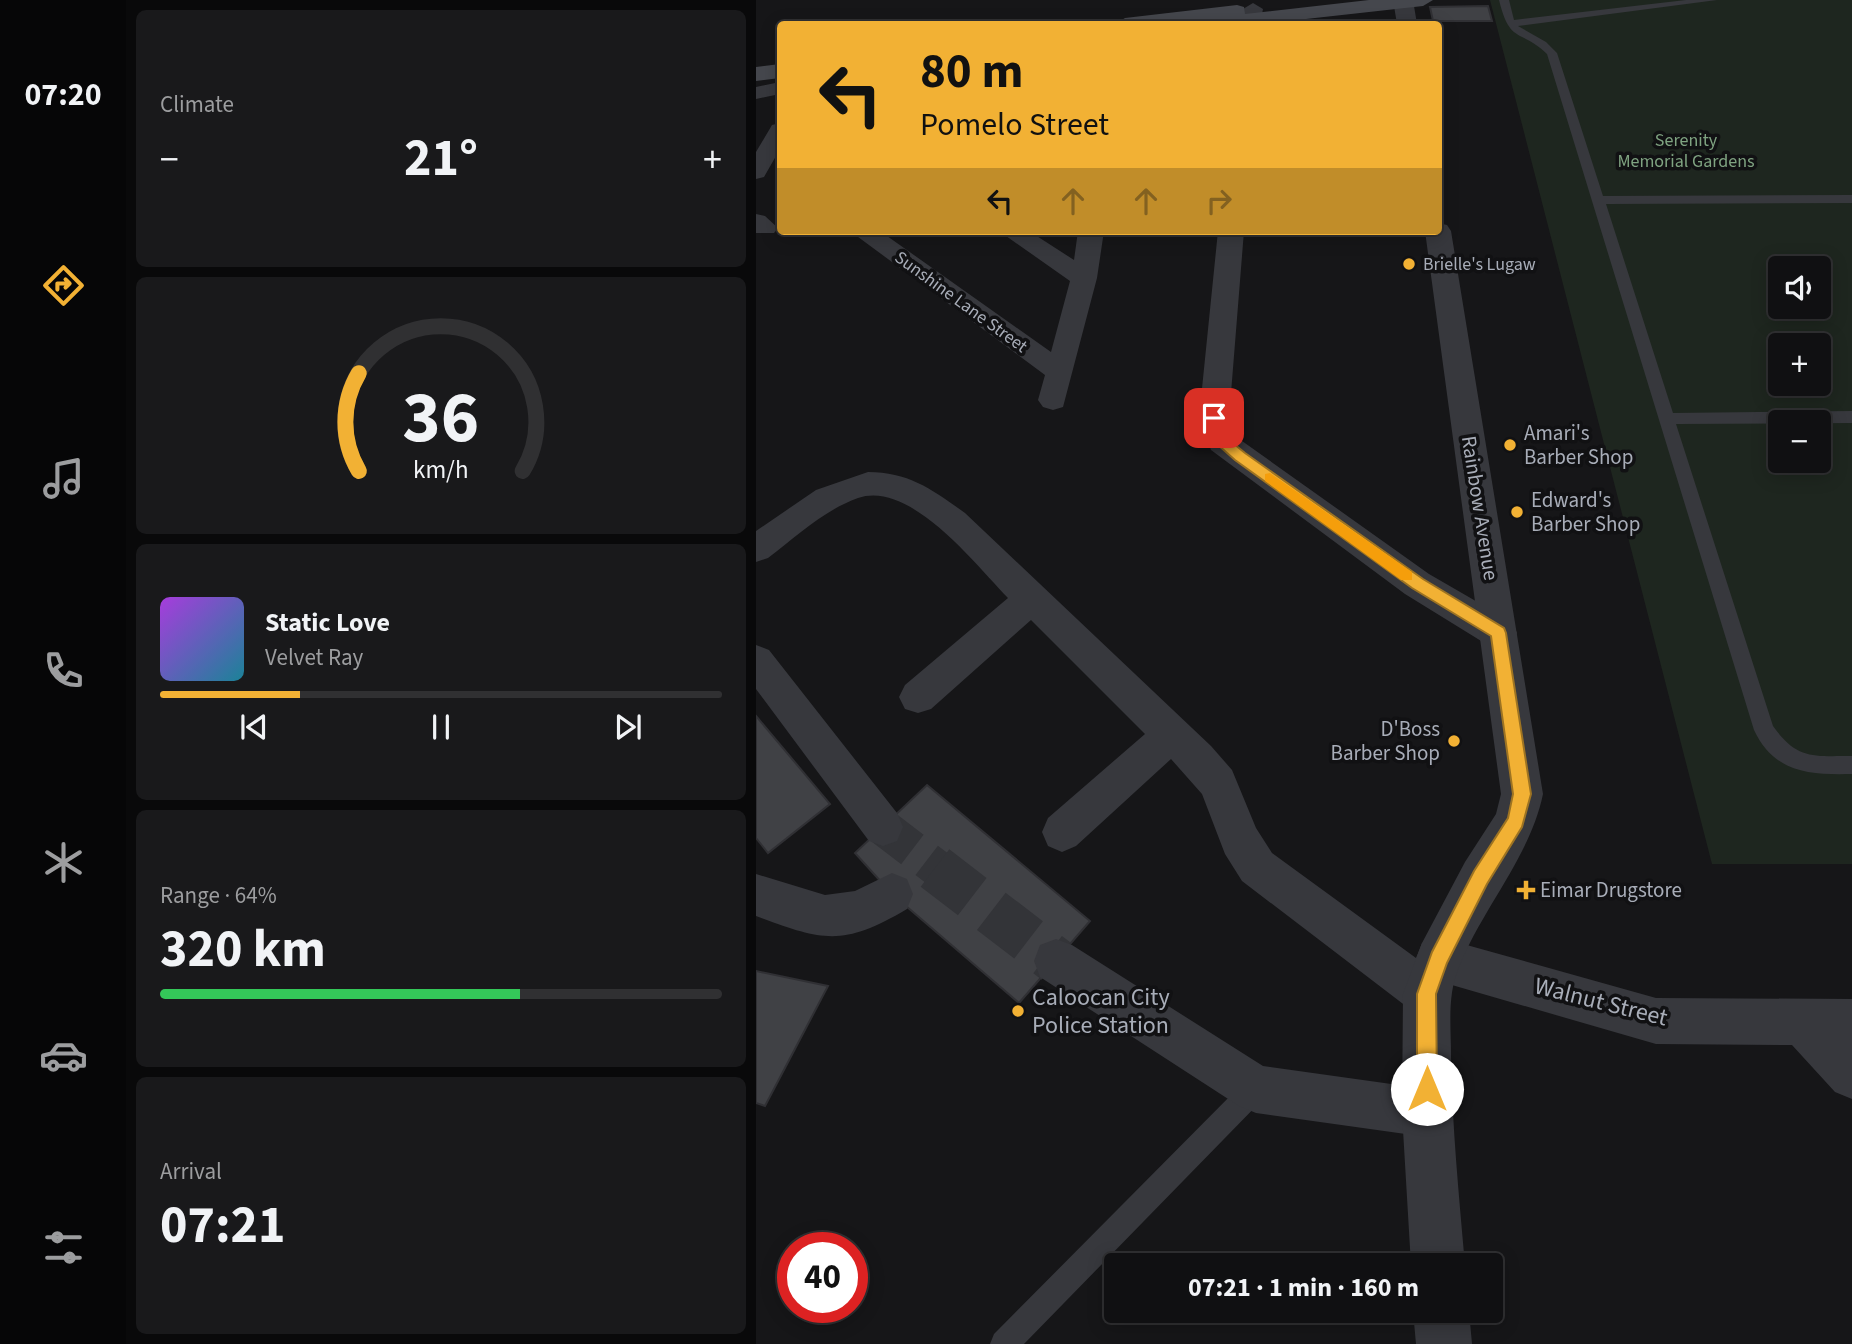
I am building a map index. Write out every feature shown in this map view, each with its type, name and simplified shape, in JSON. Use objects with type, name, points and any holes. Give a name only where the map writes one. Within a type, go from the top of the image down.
[{"type":"main road","points":[[1188,21],[1251,18],[1326,0]]},
{"type":"main road","points":[[1230,21],[1410,1]]},
{"type":"main road","points":[[756,74],[777,71]]},
{"type":"street","points":[[1407,21],[1410,1]]},
{"type":"street","points":[[756,93],[777,90]]},
{"type":"street","points":[[756,172],[777,135]]},
{"type":"street","name":"Sunshine Lane Street","points":[[869,235],[1060,372]]},
{"type":"street","points":[[1018,235],[1084,278]]},
{"type":"street","points":[[1053,400],[1084,278],[1090,235]]},
{"type":"street","points":[[1231,235],[1214,418],[1222,442],[1417,584],[1499,633]]},
{"type":"street","name":"Rainbow Avenue","points":[[1437,1253],[1427,1113],[1432,977],[1481,877],[1516,821],[1522,794],[1439,235]]},
{"type":"street","points":[[756,549],[848,486],[880,483],[908,490],[953,522],[1218,783],[1240,840],[1257,867],[1432,977]]},
{"type":"street","points":[[918,697],[1032,598]]},
{"type":"street","points":[[756,662],[883,827]]},
{"type":"street","points":[[1062,832],[1171,735]]},
{"type":"street","points":[[756,895],[826,919],[866,911],[892,894]]},
{"type":"street","points":[[1056,961],[1256,1089],[1427,1113]]},
{"type":"street","name":"Walnut Street","points":[[1432,977],[1656,1021],[1852,1021]]},
{"type":"street","points":[[1802,1022],[1852,1075]]},
{"type":"street","points":[[1442,1323],[1444,1344]]},
{"type":"lane","points":[[1504,0],[1510,24],[1552,53],[1763,730],[1777,751],[1798,765],[1852,765]]},
{"type":"lane","points":[[1510,24],[1712,0]]},
{"type":"lane","points":[[1599,200],[1852,199]]},
{"type":"lane","points":[[1666,419],[1852,417]]},
{"type":"lane","points":[[1004,1344],[1256,1089]]},
{"type":"green space","name":"Serenity Memorial Gardens","points":[[1490,0],[1852,0],[1852,864],[1712,864]]},
{"type":"building","points":[[1488,6],[1492,21],[1433,21],[1430,7]]},
{"type":"building","points":[[756,716],[830,804],[768,853],[756,838]]},
{"type":"building","points":[[927,785],[1090,921],[1019,1003],[892,894],[855,853]]},
{"type":"building","points":[[756,971],[828,986],[765,1106],[756,1103]]},
{"type":"tunnel","points":[[883,827],[938,869]]},
{"type":"tunnel","points":[[935,868],[1056,961]]},
{"type":"slow traffic","points":[[1270,478],[1407,576]]},
{"type":"place","name":"Brielle's Lugaw","points":[[1409,264]]},
{"type":"place","name":"Amari's Barber Shop","points":[[1510,445]]},
{"type":"place","name":"Edward's Barber Shop","points":[[1517,512]]},
{"type":"place","name":"D'Boss Barber Shop","points":[[1454,741]]},
{"type":"place","name":"Eimar Drugstore","points":[[1526,890]]},
{"type":"place","name":"Caloocan City Police Station","points":[[1018,1011]]},
{"type":"route","points":[[1214,418],[1222,442],[1240,457],[1417,584],[1499,633],[1522,794],[1520,808],[1516,821],[1481,877],[1438,959],[1427,994],[1427,1089]]}]
